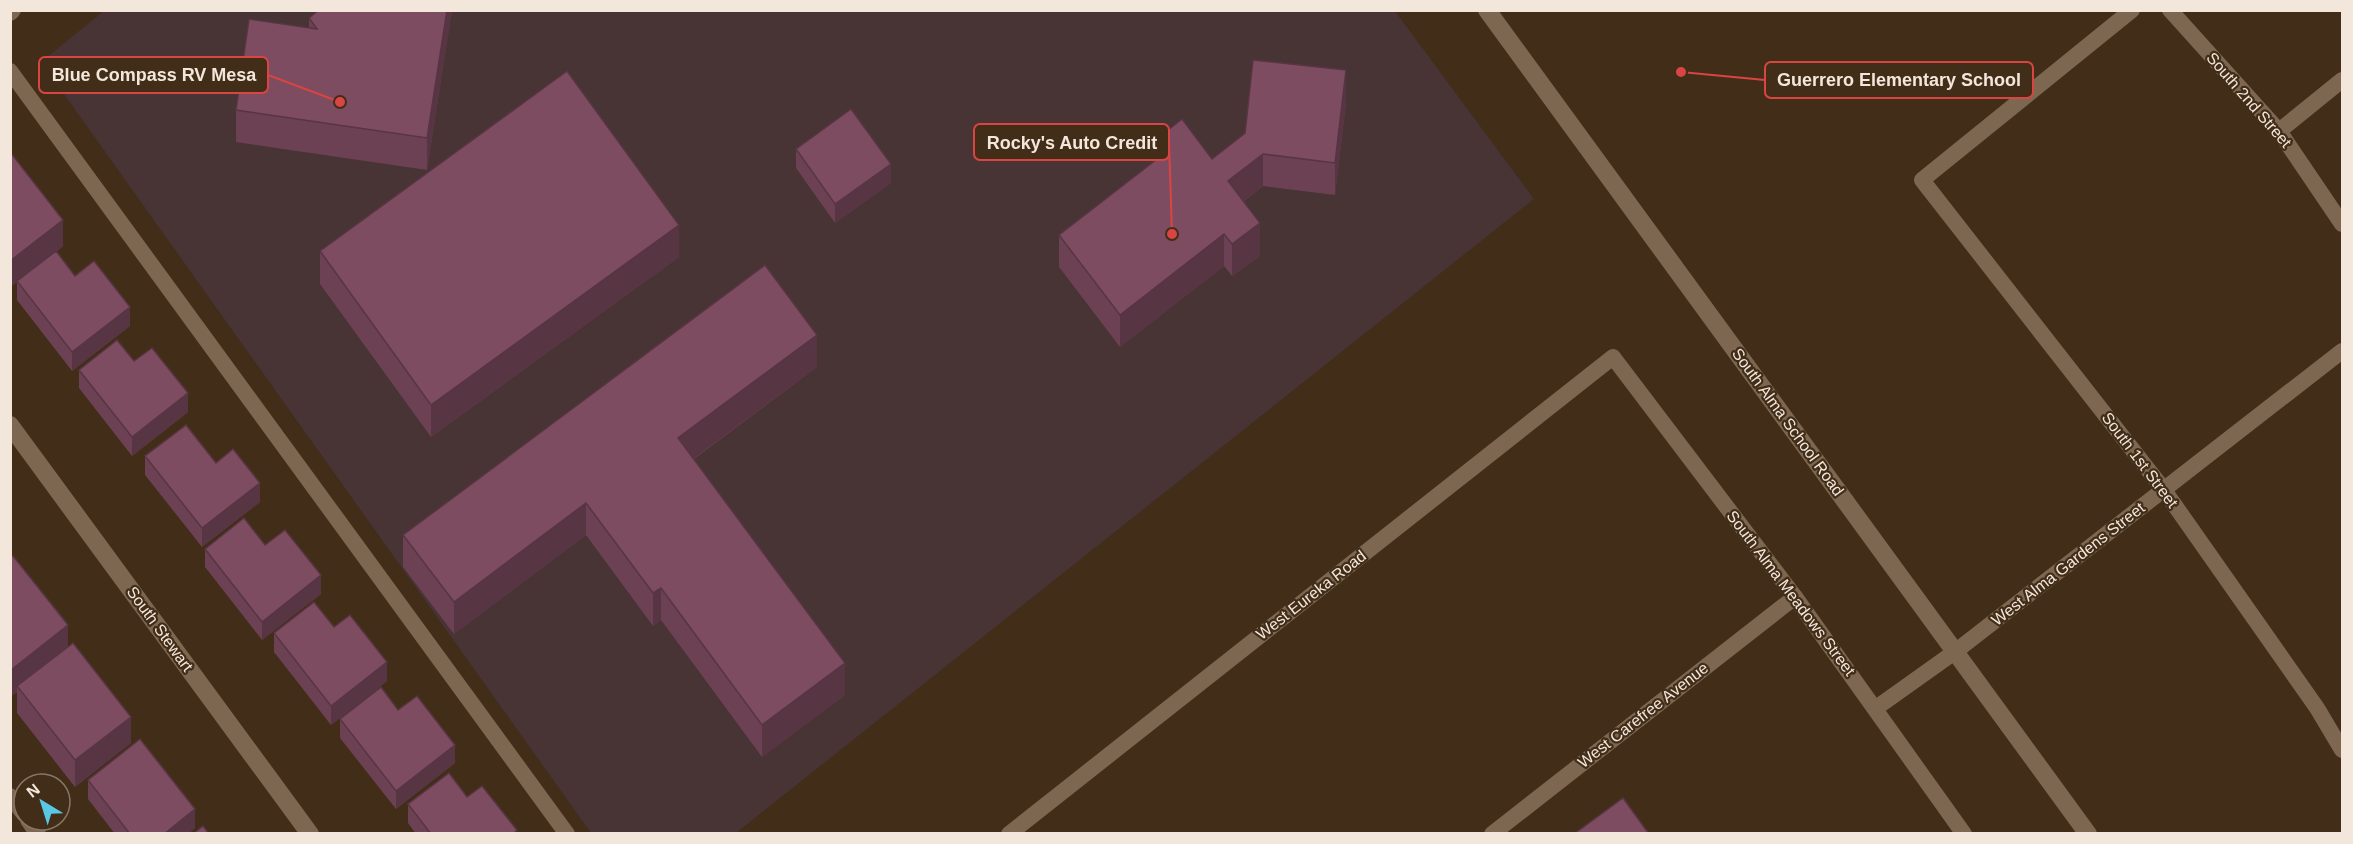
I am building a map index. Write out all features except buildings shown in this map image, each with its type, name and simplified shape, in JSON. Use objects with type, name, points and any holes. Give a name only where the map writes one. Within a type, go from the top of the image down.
[{"type":"main road","name":"South Alma School Road","points":[[1487,10],[2088,834]]},
{"type":"main road","name":"South Stewart","points":[[10,425],[310,834]]},
{"type":"lane","name":"South 1st Street","points":[[2132,10],[1922,180],[2164,490],[2317,708],[2343,750]]},
{"type":"lane","name":"South 2nd Street","points":[[2170,10],[2279,131],[2343,224]]},
{"type":"lane","points":[[10,71],[567,834]]},
{"type":"lane","points":[[2279,131],[2343,80]]},
{"type":"lane","name":"West Alma Gardens Street","points":[[1876,708],[1956,651],[2343,351]]},
{"type":"lane","name":"South Alma Meadows Street","points":[[1613,357],[1795,597],[1964,834]]},
{"type":"lane","name":"West Eureka Road","points":[[1009,834],[1613,357]]},
{"type":"lane","name":"West Carefree Avenue","points":[[1492,834],[1795,597]]},
{"type":"shaded area","points":[[105,10],[1395,11],[1534,199],[736,833],[591,833],[41,62]]},
{"type":"place","name":"Guerrero Elementary School","points":[[1681,72]]},
{"type":"place","name":"Blue Compass RV Mesa","points":[[340,102]]},
{"type":"place","name":"Rocky's Auto Credit","points":[[1172,234]]}]
